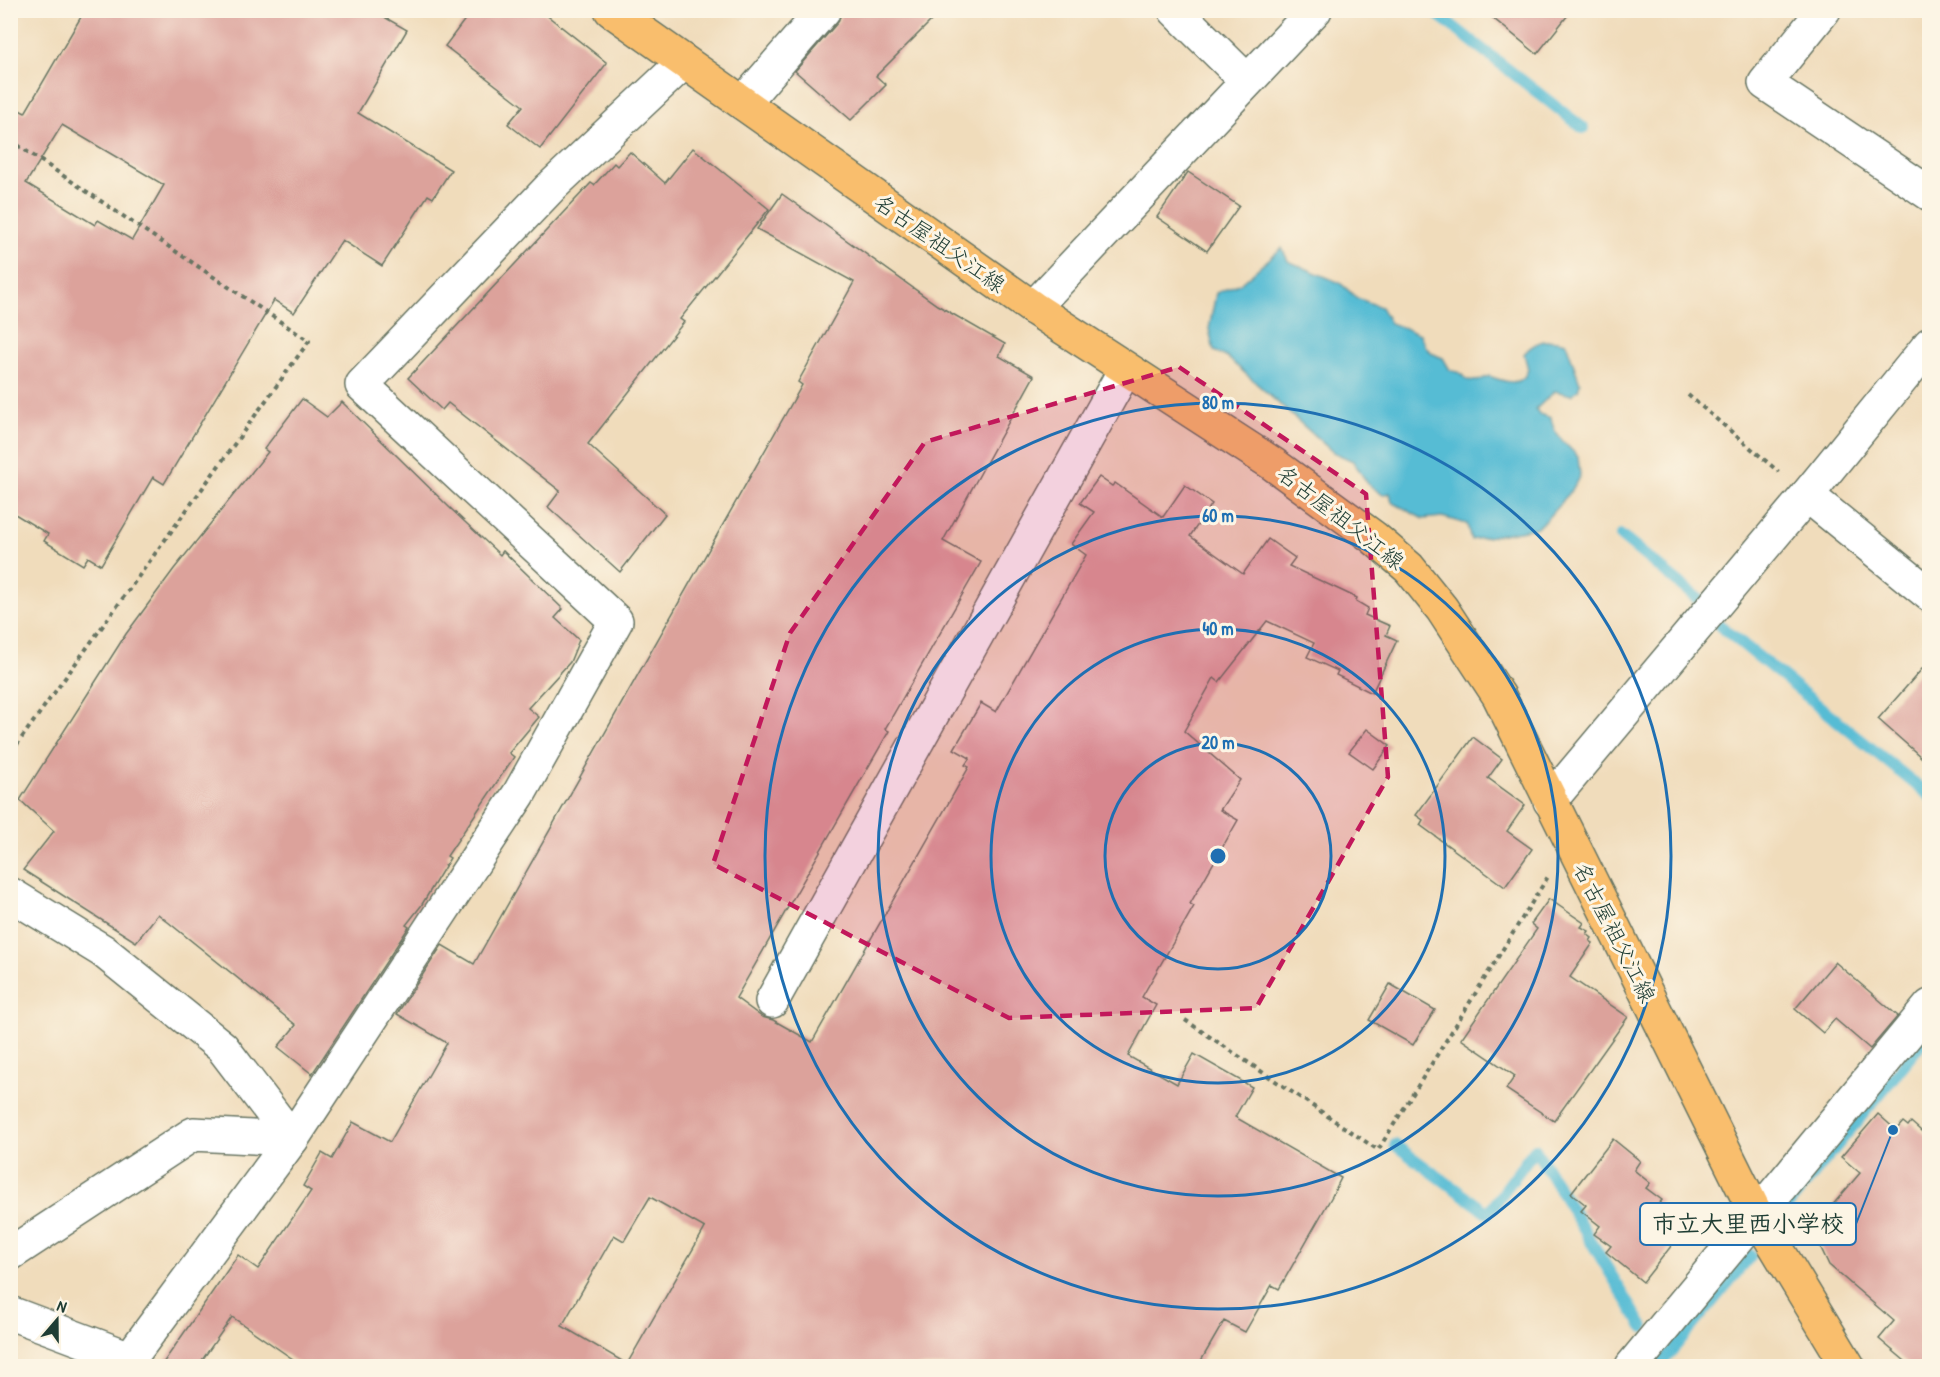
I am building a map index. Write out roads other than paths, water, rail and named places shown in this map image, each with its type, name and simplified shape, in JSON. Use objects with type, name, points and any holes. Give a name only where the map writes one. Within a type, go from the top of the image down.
[{"type":"main road","name":"名古屋祖父江線","points":[[611,10],[1033,308],[1125,370],[1273,464],[1373,537],[1409,568],[1442,609],[1499,696],[1756,1214],[1848,1366]]},
{"type":"street","points":[[743,103],[824,10]]},
{"type":"street","points":[[1175,10],[1247,81]]},
{"type":"street","points":[[1033,308],[1315,10]]},
{"type":"street","points":[[1824,10],[1765,83],[1929,194]]},
{"type":"street","points":[[10,1313],[128,1362],[292,1139],[519,794],[616,621],[362,385],[550,188],[684,62]]},
{"type":"street","points":[[1550,801],[1807,495],[1929,344]]},
{"type":"street","points":[[772,1001],[1125,370]]},
{"type":"street","points":[[1807,495],[1929,595]]},
{"type":"street","points":[[10,894],[103,951],[222,1047],[292,1139]]},
{"type":"street","points":[[1632,1366],[1929,1006]]},
{"type":"street","points":[[10,1254],[194,1134],[292,1139]]},
{"type":"water","points":[[1282,248],[1288,261],[1340,283],[1357,298],[1381,307],[1390,323],[1420,334],[1428,349],[1443,358],[1450,370],[1460,373],[1467,380],[1478,381],[1489,376],[1506,381],[1517,381],[1522,379],[1528,369],[1524,354],[1528,349],[1543,341],[1566,343],[1580,383],[1578,390],[1571,395],[1555,391],[1536,409],[1539,414],[1551,418],[1558,435],[1578,457],[1580,475],[1572,490],[1545,521],[1535,528],[1471,540],[1467,524],[1442,517],[1423,519],[1392,502],[1390,493],[1383,495],[1368,484],[1353,461],[1333,452],[1228,358],[1214,351],[1209,329],[1216,293],[1241,283]]},
{"type":"waterway","points":[[1432,10],[1583,128]]},
{"type":"waterway","points":[[1621,536],[1698,599]]},
{"type":"waterway","points":[[1718,624],[1930,796]]},
{"type":"waterway","points":[[1784,1210],[1930,1033]]},
{"type":"waterway","points":[[1395,1145],[1488,1213],[1535,1149],[1643,1327]]},
{"type":"waterway","points":[[1659,1366],[1751,1255]]},
{"type":"place","name":"市立大里西小学校","points":[[1893,1130]]}]
